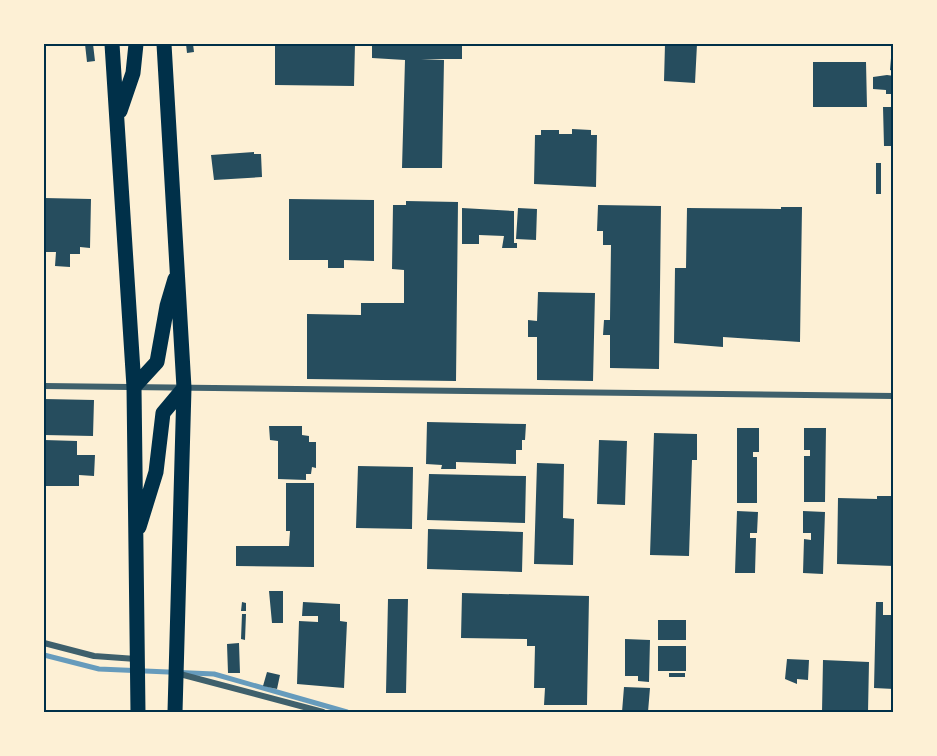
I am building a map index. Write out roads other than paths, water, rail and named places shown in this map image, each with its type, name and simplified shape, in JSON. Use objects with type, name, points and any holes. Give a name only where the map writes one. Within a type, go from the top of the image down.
[{"type":"main road","points":[[112,44],[134,387],[138,712]]},
{"type":"main road","points":[[117,119],[133,73],[136,44]]},
{"type":"main road","points":[[164,44],[184,388],[176,712]]},
{"type":"main road","points":[[134,387],[157,362],[167,306],[178,269]]},
{"type":"main road","points":[[135,540],[153,486],[163,413],[184,388]]},
{"type":"street","points":[[44,386],[894,396]]},
{"type":"street","points":[[44,644],[93,656],[136,659]]},
{"type":"street","points":[[176,673],[323,712]]},
{"type":"waterway","points":[[44,655],[99,669],[214,674],[347,712]]}]
